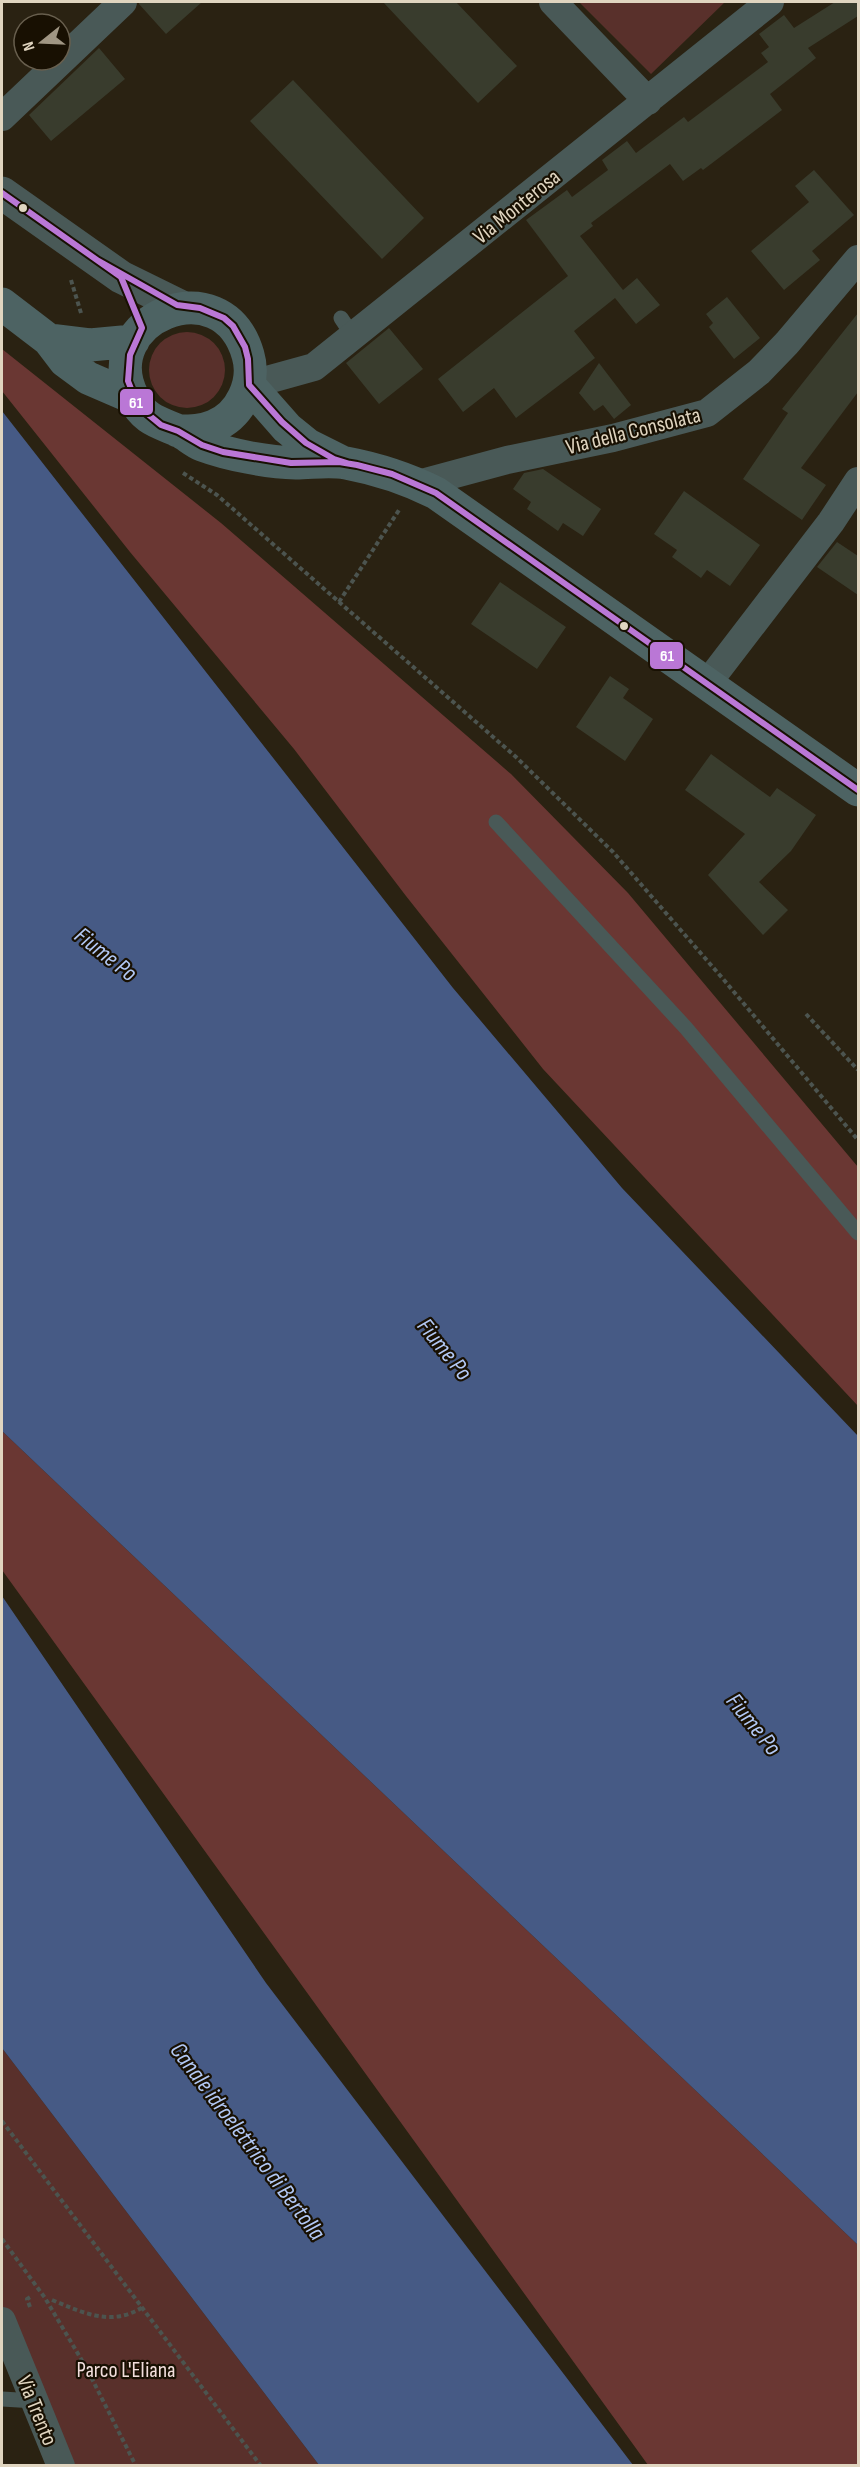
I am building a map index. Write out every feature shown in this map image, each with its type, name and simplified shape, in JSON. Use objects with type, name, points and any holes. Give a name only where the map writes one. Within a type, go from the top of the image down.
[{"type":"main road","points":[[2,304],[49,340],[65,361],[88,378],[132,397]]},
{"type":"main road","points":[[178,431],[197,431],[215,426],[231,416],[241,403],[249,385],[251,364],[244,341],[232,325],[216,313],[201,308],[182,307],[158,315],[137,335],[127,358],[127,378],[132,397],[145,414],[162,426],[225,453],[294,463],[342,462],[384,471],[436,493],[858,790]]},
{"type":"main road","points":[[49,340],[90,345],[137,335]]},
{"type":"main road","points":[[249,385],[287,428],[308,445],[342,462]]},
{"type":"street","points":[[2,117],[123,2]]},
{"type":"street","points":[[553,2],[648,101]]},
{"type":"street","name":"Via Monterosa","points":[[249,385],[314,367],[347,327],[648,101],[770,2]]},
{"type":"street","points":[[2,193],[121,277],[182,307]]},
{"type":"street","name":"Via della Consolata","points":[[418,484],[507,460],[613,438],[707,413],[759,372],[787,343],[858,259]]},
{"type":"street","points":[[121,277],[137,335]]},
{"type":"street","points":[[706,685],[831,522],[858,481]]},
{"type":"street","name":"Via Trento","points":[[2,2321],[61,2466]]},
{"type":"lane","points":[[496,822],[686,1028],[858,1233]]},
{"type":"lane","points":[[2,2400],[35,2401]]},
{"type":"path","points":[[70,274],[90,345]]},
{"type":"path","points":[[178,470],[217,495],[516,757],[613,852],[858,1140]]},
{"type":"path","points":[[339,602],[381,535],[418,484]]},
{"type":"path","points":[[806,1014],[858,1070]]},
{"type":"path","points":[[2,2121],[261,2466]]},
{"type":"path","points":[[2,2239],[45,2298],[87,2369],[136,2466]]},
{"type":"path","points":[[52,2300],[88,2314],[119,2318],[143,2307]]},
{"type":"green space","points":[[579,2],[725,2],[651,74]]},
{"type":"green space","points":[[187,332],[202,335],[214,343],[222,355],[225,370],[222,385],[214,397],[202,405],[187,408],[172,405],[160,397],[152,385],[149,370],[152,355],[160,343],[172,335]]},
{"type":"green space","name":"Parco L'Eliana","points":[[2,2048],[319,2465],[62,2465],[2,2320]]},
{"type":"shaded area","points":[[2,349],[221,523],[511,774],[628,893],[858,1167],[858,1406],[543,1069],[406,896],[294,749],[130,552],[2,391]]},
{"type":"shaded area","points":[[2,1431],[858,2245],[858,2465],[648,2465],[2,1570]]},
{"type":"water","name":"Fiume Po","points":[[2,411],[453,988],[622,1188],[858,1436],[858,2245],[2,1431]]},
{"type":"water","name":"Canale idroelettrico di Bertolla","points":[[2,1596],[266,1983],[633,2465],[319,2465],[2,2048]]},
{"type":"building","points":[[139,2],[202,2],[166,34]]},
{"type":"building","points":[[383,2],[456,2],[517,66],[478,103]]},
{"type":"building","points":[[835,2],[858,2],[858,16],[808,48],[816,58],[770,94],[782,110],[703,170],[701,168],[683,181],[670,164],[591,223],[593,226],[580,236],[623,290],[637,278],[660,305],[636,324],[615,298],[574,331],[595,358],[516,418],[494,388],[463,412],[438,379],[568,276],[526,220],[567,190],[572,197],[608,170],[602,160],[627,141],[636,153],[684,117],[688,122],[768,62],[761,53],[769,47],[759,34],[784,15],[794,28]]},
{"type":"building","points":[[99,48],[125,79],[51,141],[29,115]]},
{"type":"building","points":[[293,80],[424,218],[382,259],[250,121]]},
{"type":"building","points":[[814,170],[854,215],[812,251],[820,260],[784,290],[751,251],[809,202],[795,186]]},
{"type":"building","points":[[727,297],[760,338],[734,359],[709,327],[713,323],[706,314]]},
{"type":"building","points":[[858,313],[858,392],[801,468],[826,485],[802,520],[743,479],[788,413],[782,409]]},
{"type":"building","points":[[389,328],[423,369],[379,404],[346,363]]},
{"type":"building","points":[[599,363],[631,405],[614,419],[603,405],[594,411],[579,393]]},
{"type":"building","points":[[543,469],[601,509],[583,536],[563,523],[558,531],[527,509],[531,502],[513,489],[524,473]]},
{"type":"building","points":[[684,491],[760,545],[730,586],[707,570],[701,578],[672,557],[677,550],[654,534]]},
{"type":"building","points":[[837,542],[858,556],[858,595],[817,567]]},
{"type":"building","points":[[500,582],[566,627],[537,669],[471,624]]},
{"type":"building","points":[[610,676],[629,689],[623,698],[653,719],[625,761],[576,727]]},
{"type":"building","points":[[711,754],[770,797],[777,788],[816,815],[791,851],[759,882],[788,910],[763,935],[708,875],[745,834],[685,790]]},
{"type":"transit line","name":"61","points":[[2,193],[121,277],[142,328],[130,355],[128,381],[138,406],[161,425],[178,431],[202,445],[223,452],[291,463],[339,462],[357,465],[392,474],[436,493],[858,790]]},
{"type":"transit line","name":"61","points":[[97,260],[177,305],[200,308],[224,318],[233,326],[245,347],[249,385],[282,422],[306,443],[334,459],[350,464]]}]
